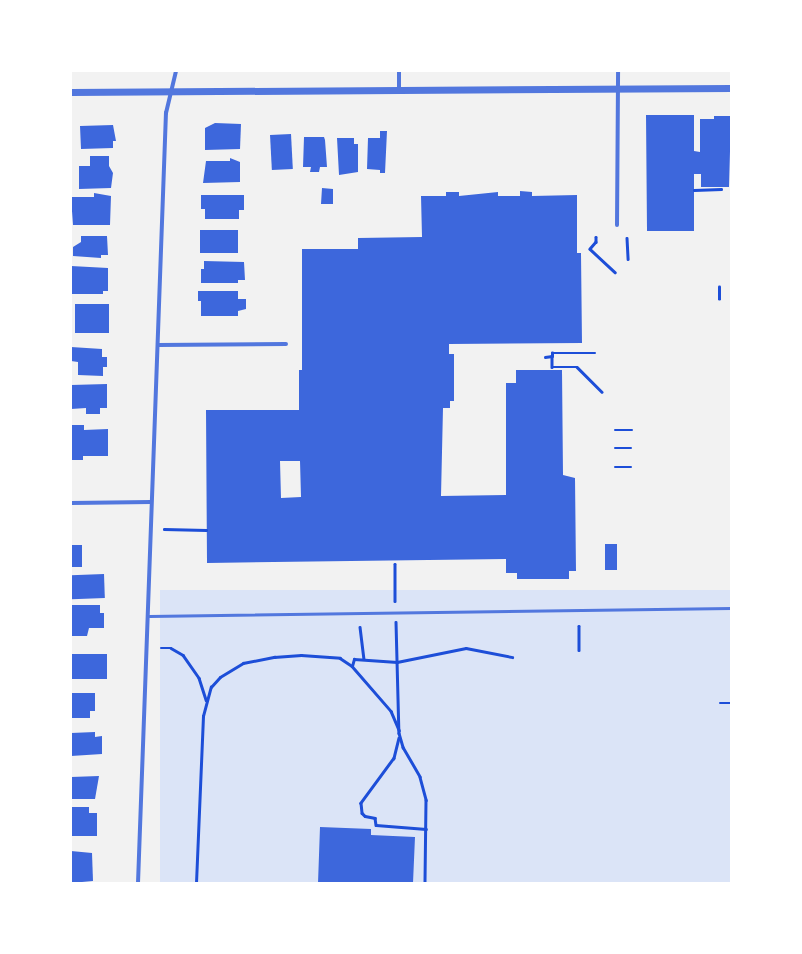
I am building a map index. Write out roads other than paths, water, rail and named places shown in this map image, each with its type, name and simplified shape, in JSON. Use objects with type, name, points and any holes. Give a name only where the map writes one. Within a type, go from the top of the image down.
[{"type":"street","points":[[138,883],[149,616],[151,502],[166,113],[173,92],[176,71]]},
{"type":"street","points":[[399,71],[399,90]]},
{"type":"street","points":[[617,225],[618,71]]},
{"type":"street","points":[[71,92],[731,88]]},
{"type":"street","points":[[158,346],[286,344]]},
{"type":"street","points":[[71,502],[151,502]]},
{"type":"lane","points":[[149,616],[731,608]]}]
